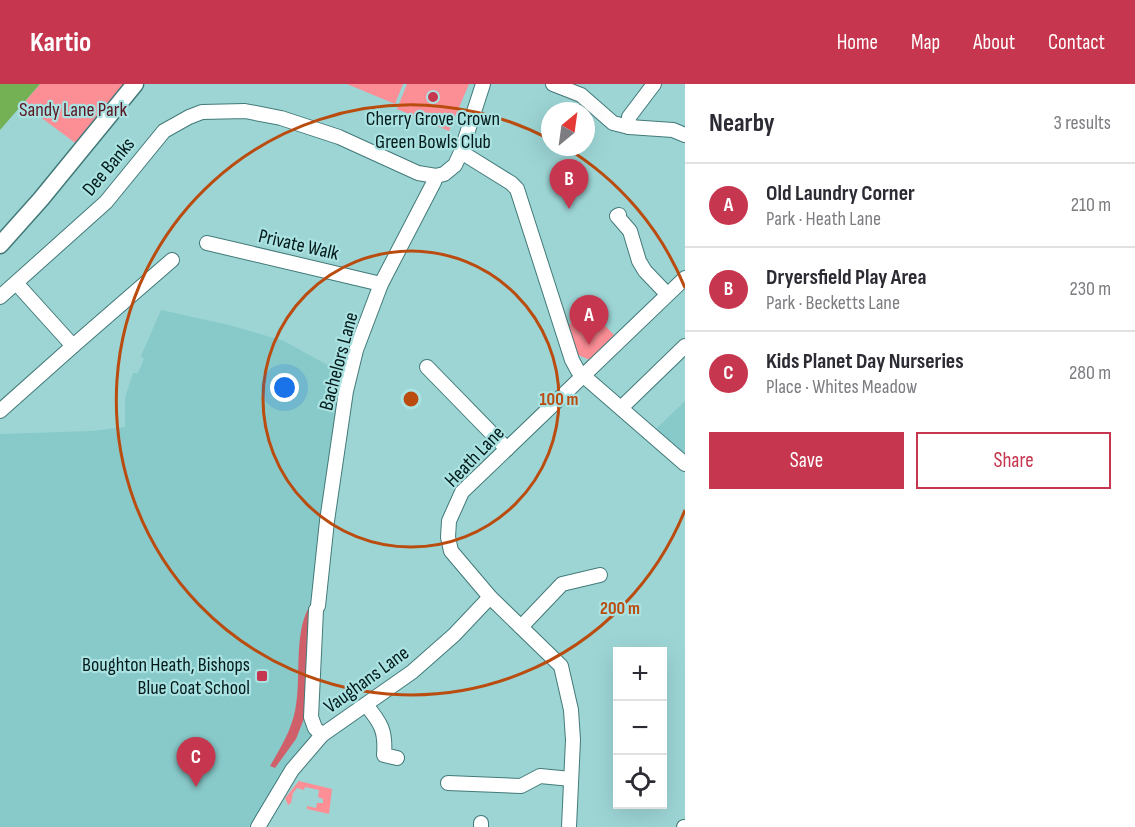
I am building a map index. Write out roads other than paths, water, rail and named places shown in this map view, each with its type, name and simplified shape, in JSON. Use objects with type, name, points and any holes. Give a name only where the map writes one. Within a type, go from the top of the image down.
[{"type":"main road","points":[[0,245],[135,84]]},
{"type":"street","points":[[483,84],[461,152],[517,189],[572,360],[583,377],[685,464]]},
{"type":"street","points":[[553,84],[583,89],[613,123],[629,127],[673,130],[685,135]]},
{"type":"street","points":[[629,127],[629,117],[654,84]]},
{"type":"street","name":"Dee Banks","points":[[0,297],[106,202],[164,131],[175,123],[202,112],[244,111],[280,118],[339,137],[418,174],[436,176]]},
{"type":"street","name":"Bachelors Lane","points":[[322,735],[315,728],[311,717],[317,608],[346,391],[356,350],[381,284],[436,176],[444,174],[455,165],[461,152]]},
{"type":"street","points":[[618,215],[630,231],[639,261],[645,271],[667,294]]},
{"type":"street","name":"Private Walk","points":[[207,243],[381,284]]},
{"type":"street","points":[[0,411],[172,260]]},
{"type":"street","name":"Heath Lane","points":[[568,827],[573,740],[571,710],[561,666],[490,597],[451,551],[448,537],[449,521],[462,492],[684,280]]},
{"type":"street","points":[[17,284],[73,346]]},
{"type":"street","points":[[621,408],[685,346]]},
{"type":"street","points":[[427,367],[507,449]]},
{"type":"street","points":[[521,627],[562,584],[600,575]]},
{"type":"street","name":"Vaughans Lane","points":[[258,827],[292,770],[322,735],[412,672],[454,635],[490,597]]},
{"type":"street","points":[[366,705],[382,728],[387,759]]},
{"type":"street","points":[[448,783],[521,786],[540,776],[571,779]]},
{"type":"place","name":"Cherry Grove Crown Green Bowls Club","points":[[433,97]]},
{"type":"place","name":"Dryersfield Play Area","points":[[569,209]]},
{"type":"place","name":"Old Laundry Corner","points":[[589,345]]},
{"type":"place","name":"Boughton Heath, Bishops Blue Coat School","points":[[262,676]]},
{"type":"place","name":"Kids Planet Day Nurseries","points":[[196,787]]},
{"type":"park label","name":"Sandy Lane Park","points":[[73,109]]}]
